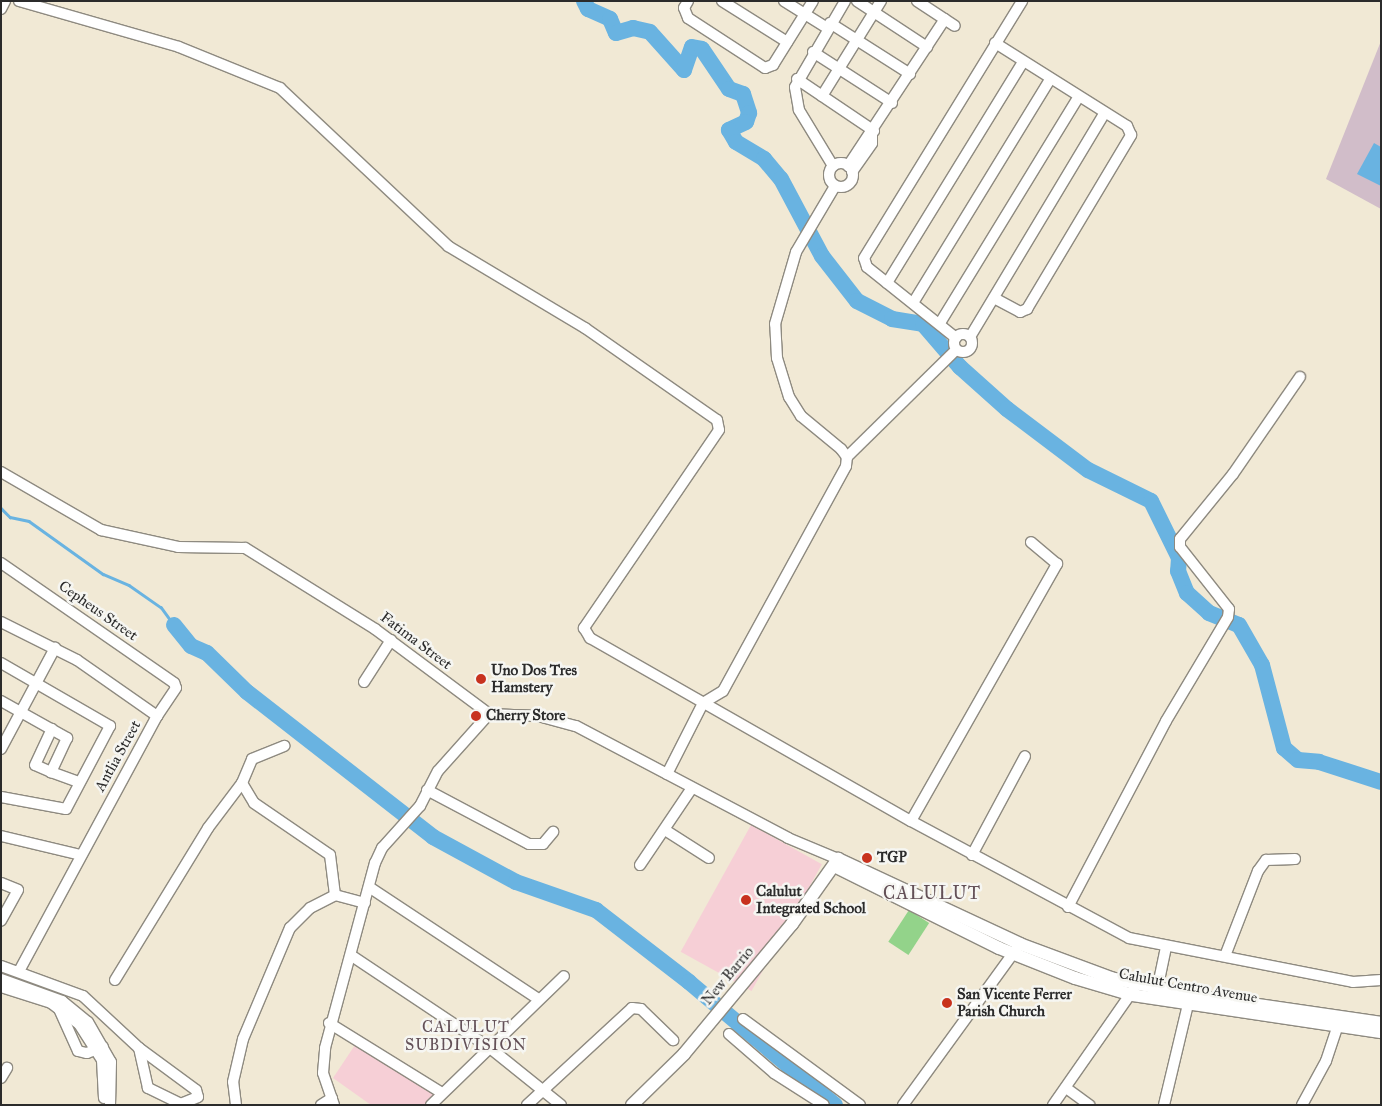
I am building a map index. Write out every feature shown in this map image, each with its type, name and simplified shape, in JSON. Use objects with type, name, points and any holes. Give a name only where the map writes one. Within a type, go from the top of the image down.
[{"type":"main road","name":"Calulut Centro Avenue","points":[[836,863],[1016,949],[1133,990],[1339,1022],[1381,1032]]},
{"type":"main road","name":"New Barrio","points":[[632,1105],[684,1054],[761,962],[836,863]]},
{"type":"main road","name":"Calulut Centro Avenue","points":[[1339,1022],[1381,1023]]},
{"type":"street","points":[[1,9],[5,1]]},
{"type":"street","points":[[20,1],[179,48],[280,88],[448,246],[585,328],[717,420],[719,430],[584,628],[590,638],[628,662],[703,703],[753,727],[972,855],[1129,938],[1166,947],[1226,956],[1353,982],[1381,980]]},
{"type":"street","points":[[688,1],[684,8],[688,18],[765,68],[773,65],[813,1]]},
{"type":"street","points":[[722,1],[787,42]]},
{"type":"street","points":[[784,1],[804,14],[858,41],[910,74]]},
{"type":"street","points":[[845,1],[828,25],[796,79],[799,110],[833,166],[850,169]]},
{"type":"street","points":[[857,1],[927,47]]},
{"type":"street","points":[[822,96],[858,41],[881,1]]},
{"type":"street","points":[[917,1],[955,26]]},
{"type":"street","points":[[970,337],[956,338],[940,323],[867,267],[865,254],[1022,1]]},
{"type":"street","points":[[848,458],[802,416],[781,379],[777,358],[777,303],[802,239],[835,186],[850,183],[850,169],[872,143],[873,132],[944,19]]},
{"type":"street","points":[[994,298],[1020,312],[1027,309],[1129,140],[1127,126],[1078,98],[995,43]]},
{"type":"street","points":[[813,52],[892,103]]},
{"type":"street","points":[[887,283],[1023,62]]},
{"type":"street","points":[[796,79],[873,132]]},
{"type":"street","points":[[913,303],[1050,79]]},
{"type":"street","points":[[940,323],[1078,98]]},
{"type":"street","points":[[955,351],[968,351],[970,337],[1104,114]]},
{"type":"street","points":[[833,166],[828,176],[835,186]]},
{"type":"street","points":[[668,774],[703,703],[723,691],[781,590],[848,458],[955,351],[956,338]]},
{"type":"street","points":[[1068,907],[1166,721],[1226,621],[1224,603],[1178,543],[1300,377]]},
{"type":"street","name":"Fatima Street","points":[[1,472],[101,530],[178,547],[245,548],[391,640],[489,714]]},
{"type":"street","points":[[911,821],[1056,564],[1032,542]]},
{"type":"street","name":"Cepheus Street","points":[[1,563],[176,685],[157,716]]},
{"type":"street","name":"Antlia Street","points":[[1,622],[55,648],[157,716],[20,972]]},
{"type":"street","points":[[364,682],[391,640]]},
{"type":"street","points":[[1,749],[39,682],[55,648]]},
{"type":"street","points":[[1,663],[39,682],[110,726],[63,811],[1,797]]},
{"type":"street","points":[[1,701],[22,711],[68,740],[50,772]]},
{"type":"street","points":[[321,1105],[333,1102],[323,1073],[330,1023],[352,956],[369,887],[382,848],[414,813],[427,790],[489,714],[538,716],[576,726],[692,788],[812,848],[836,863]]},
{"type":"street","points":[[52,729],[35,764],[50,772],[79,782]]},
{"type":"street","points":[[115,980],[208,828],[242,782],[252,759],[285,746]]},
{"type":"street","points":[[972,855],[1025,756]]},
{"type":"street","points":[[242,782],[254,803],[330,855],[335,895]]},
{"type":"street","points":[[640,865],[666,830],[692,788]]},
{"type":"street","points":[[427,790],[529,844],[543,844],[553,832]]},
{"type":"street","points":[[666,830],[709,858]]},
{"type":"street","points":[[1,836],[81,855]]},
{"type":"street","points":[[1226,956],[1258,871],[1266,860],[1295,859]]},
{"type":"street","points":[[1,883],[18,890],[1,920]]},
{"type":"street","points":[[369,887],[538,1000]]},
{"type":"street","points":[[236,1105],[233,1082],[243,1039],[282,943],[299,916],[335,895],[365,903]]},
{"type":"street","points":[[1156,994],[1166,947]]},
{"type":"street","points":[[903,1105],[1016,949]]},
{"type":"street","points":[[352,956],[490,1048],[545,1088],[561,1105]]},
{"type":"street","points":[[1,966],[83,996],[139,1048],[196,1090],[198,1097],[181,1104],[148,1088],[139,1048]]},
{"type":"street","points":[[431,1105],[564,976]]},
{"type":"street","points":[[1,979],[61,1004],[101,1047],[113,1073],[110,1105]]},
{"type":"street","points":[[1,987],[61,1004]]},
{"type":"street","points":[[1053,1105],[1133,990]]},
{"type":"street","points":[[1164,1105],[1189,1000]]},
{"type":"street","points":[[61,1004],[78,1051],[101,1047]]},
{"type":"street","points":[[527,1105],[632,1008],[641,1009],[673,1040]]},
{"type":"street","points":[[743,1019],[860,1105]]},
{"type":"street","points":[[1302,1105],[1339,1022]]},
{"type":"street","points":[[330,1023],[442,1094]]},
{"type":"street","points":[[729,1034],[774,1073],[824,1105]]},
{"type":"street","points":[[101,1047],[106,1084],[103,1105]]},
{"type":"street","points":[[1,1078],[7,1068]]},
{"type":"street","points":[[1066,1088],[1089,1105]]},
{"type":"shaded area","points":[[1381,41],[1381,209],[1326,179]]},
{"type":"shaded area","name":"Calulut Integrated School","points":[[751,825],[822,864],[752,991],[681,952]]},
{"type":"shaded area","points":[[357,1042],[434,1094],[424,1105],[371,1105],[333,1078]]},
{"type":"green space","points":[[909,910],[929,923],[908,955],[888,942]]},
{"type":"water","points":[[1374,143],[1381,147],[1381,186],[1357,174]]},
{"type":"waterway","points":[[584,1],[588,9],[610,19],[616,33],[633,28],[650,32],[684,70],[692,47],[702,49],[729,89],[743,94],[749,113],[746,122],[729,130],[736,142],[764,159],[781,179],[822,256],[857,301],[892,319],[923,324],[960,367],[1007,409],[1088,470],[1151,501],[1179,558],[1178,571],[1187,593],[1209,613],[1239,625],[1262,665],[1284,748],[1298,760],[1319,762],[1381,782]]},
{"type":"waterway","points":[[1,508],[10,517],[29,521],[103,574],[129,585],[161,607],[174,625]]},
{"type":"waterway","points":[[174,625],[191,646],[207,653],[247,692],[433,837],[516,882],[596,910],[689,982],[835,1105]]},
{"type":"place","name":"Uno Dos Tres Hamstery","points":[[481,679]]},
{"type":"place","name":"Cherry Store","points":[[476,716]]},
{"type":"place","name":"TGP","points":[[867,858]]},
{"type":"place","name":"Calulut Integrated School","points":[[746,900]]},
{"type":"place","name":"San Vicente Ferrer Parish Church","points":[[947,1003]]},
{"type":"district","name":"CALULUT","points":[[932,893]]},
{"type":"district","name":"CALULUT SUBDIVISION","points":[[466,1036]]}]
